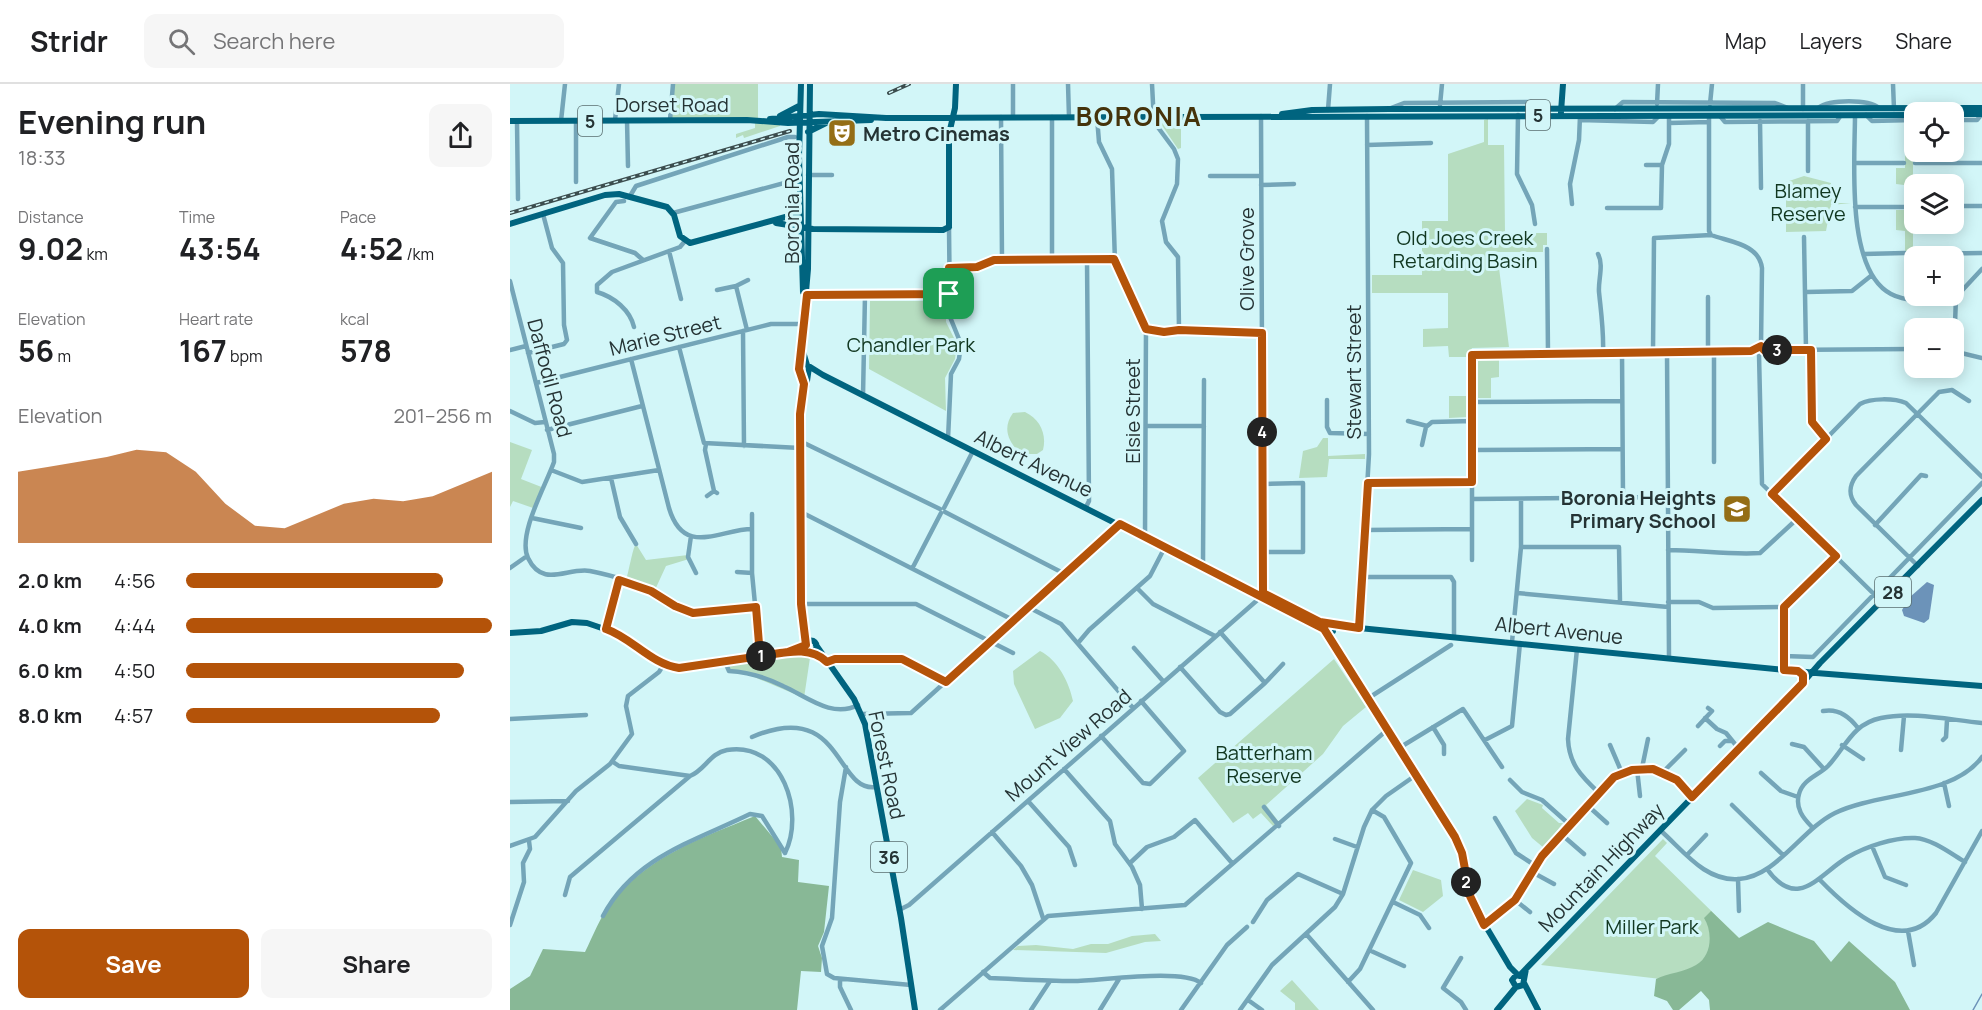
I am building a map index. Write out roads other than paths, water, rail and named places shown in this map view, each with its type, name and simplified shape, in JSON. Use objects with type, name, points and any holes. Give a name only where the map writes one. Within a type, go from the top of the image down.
[{"type":"main road","name":"Boronia Road","points":[[801,84],[799,209],[804,323]]},
{"type":"main road","points":[[782,219],[808,229],[937,229],[947,227],[949,134],[956,84]]},
{"type":"main road","points":[[1561,112],[1563,84]]},
{"type":"main road","name":"Boronia Road","points":[[810,87],[807,295],[800,371],[804,384],[800,444],[801,604],[802,622],[810,646]]},
{"type":"main road","points":[[810,87],[812,106],[819,114]]},
{"type":"main road","name":"Dorset Road","points":[[762,121],[799,106]]},
{"type":"main road","name":"Dorset Road","points":[[1367,113],[1389,109],[1440,106],[1547,109],[1580,118],[1616,113],[1659,116],[1669,119],[1709,113],[1720,116],[1841,115],[1880,109],[1904,114]]},
{"type":"main road","name":"Dorset Road","points":[[1964,109],[1982,108]]},
{"type":"main road","name":"Dorset Road","points":[[770,118],[835,120],[953,117],[1264,116],[1328,113],[1518,115],[1561,112],[1709,113],[1790,109],[1855,112],[1866,115],[1904,112]]},
{"type":"main road","name":"Dorset Road","points":[[808,118],[819,114],[886,118]]},
{"type":"main road","points":[[1964,114],[1982,114]]},
{"type":"main road","name":"Dorset Road","points":[[514,121],[670,120],[788,123],[799,119]]},
{"type":"main road","points":[[808,132],[813,127],[835,120]]},
{"type":"main road","name":"Boronia Road","points":[[788,123],[795,137],[799,156]]},
{"type":"main road","points":[[799,164],[808,175],[799,195]]},
{"type":"main road","points":[[510,224],[609,194],[662,204],[673,213],[679,233],[685,241],[695,242],[773,222],[808,205]]},
{"type":"main road","points":[[773,222],[800,226]]},
{"type":"main road","name":"Boronia Road","points":[[801,403],[809,370],[802,348]]},
{"type":"main road","points":[[800,371],[809,370]]},
{"type":"main road","points":[[800,371],[809,370]]},
{"type":"main road","name":"Albert Avenue","points":[[809,370],[824,375],[1329,628],[1349,627],[1454,636],[1815,671]]},
{"type":"main road","name":"Mountain Highway","points":[[1497,1010],[1526,969],[1982,500]]},
{"type":"main road","points":[[510,633],[541,631],[576,621],[626,637],[664,664],[686,668],[788,652],[810,646]]},
{"type":"main road","points":[[1329,628],[1333,644],[1455,837],[1462,853],[1470,896],[1484,925],[1538,1010]]},
{"type":"main road","name":"Forest Road","points":[[810,646],[827,662],[862,714],[899,910],[915,1010]]},
{"type":"main road","name":"Albert Avenue","points":[[1784,668],[1815,671]]},
{"type":"main road","points":[[1798,671],[1803,675],[1802,685]]},
{"type":"main road","points":[[1815,671],[1982,686]]},
{"type":"street","points":[[561,121],[565,84]]},
{"type":"street","points":[[615,120],[619,84]]},
{"type":"street","points":[[670,120],[673,84]]},
{"type":"street","points":[[1013,84],[1013,117]]},
{"type":"street","points":[[1068,84],[1069,117]]},
{"type":"street","points":[[1152,84],[1153,117],[1178,159],[1177,184],[1162,221],[1166,242],[1178,257],[1179,330]]},
{"type":"street","points":[[1328,113],[1330,84]]},
{"type":"street","points":[[1440,106],[1442,84]]},
{"type":"street","points":[[1657,104],[1658,84]]},
{"type":"street","points":[[1711,235],[1709,113],[1712,84]]},
{"type":"street","points":[[1803,84],[1803,109]]},
{"type":"street","points":[[1893,84],[1894,112]]},
{"type":"street","points":[[1616,113],[1623,102],[1657,104],[1709,113]]},
{"type":"street","points":[[1816,109],[1828,103],[1871,103],[1880,109]]},
{"type":"street","points":[[1855,112],[1855,207],[1864,254],[1872,275],[1881,287],[1898,297],[1904,297]]},
{"type":"street","name":"Stewart Street","points":[[1359,628],[1369,434],[1367,113]]},
{"type":"street","points":[[1964,120],[1977,120],[1982,114]]},
{"type":"street","points":[[1518,115],[1517,174],[1532,205],[1535,224]]},
{"type":"street","points":[[1720,116],[1725,122],[1837,121],[1841,115]]},
{"type":"street","points":[[1866,115],[1872,121],[1904,120]]},
{"type":"street","name":"Olive Grove","points":[[1261,594],[1263,484],[1261,176],[1264,116]]},
{"type":"street","points":[[1572,204],[1570,184],[1580,140],[1580,118],[1653,122],[1659,116]]},
{"type":"street","points":[[1768,121],[1779,116]]},
{"type":"street","points":[[1001,117],[1002,260]]},
{"type":"street","points":[[1052,117],[1052,260]]},
{"type":"street","name":"Elsie Street","points":[[1097,117],[1099,142],[1112,169],[1114,259],[1146,329],[1145,536]]},
{"type":"street","points":[[1607,208],[1661,208],[1662,165],[1669,144],[1669,119]]},
{"type":"street","points":[[627,120],[628,166]]},
{"type":"street","points":[[514,121],[518,199]]},
{"type":"street","points":[[576,121],[576,182]]},
{"type":"street","points":[[1760,121],[1761,188]]},
{"type":"street","points":[[1808,121],[1808,171]]},
{"type":"street","points":[[643,260],[634,253],[590,238],[616,202],[627,197],[636,186],[787,137],[795,137]]},
{"type":"street","points":[[1367,145],[1431,143]]},
{"type":"street","points":[[1855,164],[1904,163]]},
{"type":"street","points":[[1915,163],[1982,163]]},
{"type":"street","points":[[1646,165],[1662,165]]},
{"type":"street","points":[[808,175],[832,175]]},
{"type":"street","points":[[1210,176],[1261,176]]},
{"type":"street","points":[[673,213],[799,179]]},
{"type":"street","points":[[1261,185],[1294,184]]},
{"type":"street","points":[[1964,206],[1982,206]]},
{"type":"street","points":[[1855,207],[1904,207]]},
{"type":"street","points":[[528,353],[562,345],[567,339],[564,325],[563,263],[552,248],[543,214]]},
{"type":"street","points":[[947,227],[951,322],[961,344],[959,359],[951,374],[948,439]]},
{"type":"street","points":[[1653,352],[1654,238],[1711,235],[1752,249],[1759,257],[1762,268],[1763,348]]},
{"type":"street","points":[[1804,237],[1812,422],[1826,439]]},
{"type":"street","points":[[634,327],[629,312],[610,295],[597,292],[595,288],[609,273],[681,246],[685,241]]},
{"type":"street","points":[[1547,249],[1548,353]]},
{"type":"street","points":[[669,251],[681,299]]},
{"type":"street","points":[[1964,253],[1982,253]]},
{"type":"street","points":[[1864,254],[1904,254]]},
{"type":"street","points":[[1598,255],[1601,260],[1599,285],[1604,321],[1603,353]]},
{"type":"street","points":[[1086,507],[1089,501],[1087,259]]},
{"type":"street","points":[[949,268],[977,267],[990,261],[1002,260],[1114,259]]},
{"type":"street","points":[[1964,286],[1982,270]]},
{"type":"street","points":[[1806,292],[1852,291],[1872,275]]},
{"type":"street","points":[[717,290],[736,286],[748,280]]},
{"type":"street","name":"Daffodil Road","points":[[510,281],[554,454],[551,470],[525,540],[527,556]]},
{"type":"street","points":[[736,286],[745,330],[744,446]]},
{"type":"street","points":[[807,295],[949,294]]},
{"type":"street","points":[[863,396],[866,392],[865,295]]},
{"type":"street","points":[[1708,297],[1714,462]]},
{"type":"street","name":"Marie Street","points":[[536,383],[771,324],[804,323]]},
{"type":"street","points":[[1146,329],[1164,332],[1179,330],[1262,333]]},
{"type":"street","points":[[510,350],[526,346]]},
{"type":"street","points":[[679,347],[702,439],[706,444],[705,450],[715,492],[706,496]]},
{"type":"street","points":[[1472,560],[1471,358],[1474,353],[1758,352],[1763,348],[1904,349]]},
{"type":"street","points":[[1667,351],[1669,657]]},
{"type":"street","points":[[1622,352],[1623,498]]},
{"type":"street","points":[[1758,352],[1760,477],[1764,487],[1882,602]]},
{"type":"street","points":[[1964,354],[1982,358]]},
{"type":"street","points":[[631,359],[671,516],[678,526],[692,536],[714,538],[736,530],[752,529]]},
{"type":"street","points":[[1203,565],[1204,380]]},
{"type":"street","points":[[1918,566],[1853,501],[1850,485],[1856,476],[1935,395],[1944,390],[1954,391],[1969,401]]},
{"type":"street","points":[[1327,400],[1327,427],[1330,433],[1369,434]]},
{"type":"street","points":[[1472,402],[1622,401]]},
{"type":"street","points":[[1772,494],[1864,402],[1902,401],[1982,477]]},
{"type":"street","points":[[547,430],[642,406]]},
{"type":"street","points":[[510,411],[534,423],[545,422]]},
{"type":"street","points":[[1408,420],[1427,426]]},
{"type":"street","points":[[1422,445],[1427,426],[1435,421],[1472,421]]},
{"type":"street","points":[[1147,426],[1204,426]]},
{"type":"street","points":[[706,444],[744,446],[800,444],[942,511],[1065,574]]},
{"type":"street","points":[[1472,450],[1622,449]]},
{"type":"street","points":[[913,567],[973,451]]},
{"type":"street","points":[[551,470],[581,481],[659,470]]},
{"type":"street","points":[[1875,525],[1921,475],[1926,476]]},
{"type":"street","points":[[611,478],[622,522],[636,544]]},
{"type":"street","points":[[1368,483],[1472,482]]},
{"type":"street","points":[[1263,484],[1303,483],[1304,552],[1263,552]]},
{"type":"street","points":[[1784,656],[1813,657],[1982,483]]},
{"type":"street","points":[[1472,499],[1668,497]]},
{"type":"street","points":[[1512,642],[1521,547],[1521,499]]},
{"type":"street","points":[[801,512],[913,567],[1013,620]]},
{"type":"street","points":[[752,514],[752,573],[760,656]]},
{"type":"street","points":[[532,518],[581,528]]},
{"type":"street","points":[[1668,550],[1699,550],[1714,554],[1760,553],[1797,519]]},
{"type":"street","points":[[862,714],[909,714],[992,642],[1013,620],[1120,524]]},
{"type":"street","points":[[1365,530],[1472,529]]},
{"type":"street","points":[[692,536],[688,555],[696,573]]},
{"type":"street","points":[[1078,644],[1089,630],[1150,576],[1165,547]]},
{"type":"street","points":[[1521,547],[1619,548],[1620,602]]},
{"type":"street","points":[[510,568],[527,556],[537,569],[549,575],[587,571],[651,591],[675,606],[693,613],[756,607]]},
{"type":"street","points":[[1517,593],[1620,602],[1668,604],[1699,602],[1713,608],[1784,607],[1836,556]]},
{"type":"street","points":[[737,572],[752,573]]},
{"type":"street","points":[[1362,577],[1451,577],[1454,582],[1454,636]]},
{"type":"street","points":[[606,629],[619,580]]},
{"type":"street","points":[[1137,588],[1153,604],[1215,636]]},
{"type":"street","name":"Mount View Road","points":[[899,910],[909,905],[1261,594]]},
{"type":"street","points":[[801,604],[912,603],[1013,653]]},
{"type":"street","points":[[1028,607],[1061,624],[1133,708]]},
{"type":"street","points":[[1784,607],[1784,668]]},
{"type":"street","points":[[1220,632],[1265,683]]},
{"type":"street","points":[[1485,740],[1512,726],[1520,643]]},
{"type":"street","points":[[1367,699],[1451,645]]},
{"type":"street","points":[[1825,645],[1831,653]]},
{"type":"street","points":[[1134,648],[1163,681]]},
{"type":"street","points":[[1577,649],[1569,746],[1575,768],[1599,793]]},
{"type":"street","points":[[827,662],[835,659],[902,659],[946,682]]},
{"type":"street","name":"Forest Road","points":[[725,662],[729,671],[738,671],[780,684],[825,706],[842,710],[858,705]]},
{"type":"street","points":[[510,846],[526,842],[612,762],[633,732],[626,706],[628,696],[659,672],[664,664]]},
{"type":"street","points":[[1180,667],[1226,715],[1265,683],[1283,664]]},
{"type":"street","points":[[1101,736],[1143,783],[1150,784],[1184,751],[1141,701]]},
{"type":"street","points":[[1698,726],[1712,711],[1708,708]]},
{"type":"street","points":[[1399,748],[1463,709],[1502,767]]},
{"type":"street","points":[[1823,711],[1836,710],[1845,715],[1858,728]]},
{"type":"street","points":[[510,719],[586,715]]},
{"type":"street","points":[[1901,750],[1904,716]]},
{"type":"street","points":[[1812,827],[1802,816],[1798,797],[1804,783],[1824,769],[1858,728],[1881,717],[1904,716],[1982,723]]},
{"type":"street","points":[[1705,718],[1717,729],[1726,733],[1739,749]]},
{"type":"street","points":[[1942,740],[1946,737],[1947,720]]},
{"type":"street","points":[[752,737],[779,726],[804,728],[823,739],[846,767],[864,784],[876,787]]},
{"type":"street","points":[[1433,727],[1444,745],[1444,753]]},
{"type":"street","points":[[940,1010],[1043,918],[1185,905],[1233,862],[1279,826],[1387,730]]},
{"type":"street","points":[[1640,796],[1640,769],[1648,739]]},
{"type":"street","points":[[1720,746],[1725,741],[1732,741]]},
{"type":"street","points":[[1791,744],[1804,747],[1824,769]]},
{"type":"street","points":[[1610,745],[1622,773]]},
{"type":"street","points":[[1842,745],[1863,759]]},
{"type":"street","points":[[565,895],[570,877],[710,758],[729,750],[750,753],[769,763],[783,779],[791,798],[792,816],[785,853],[762,816],[750,814],[667,851],[628,880],[603,916]]},
{"type":"street","points":[[1663,772],[1685,750]]},
{"type":"street","points":[[1660,829],[1705,871],[1717,876],[1738,879],[1767,869],[1812,827],[1833,814],[1855,805],[1944,783],[1980,765],[1982,757]]},
{"type":"street","points":[[612,762],[619,766],[690,776]]},
{"type":"street","points":[[846,767],[840,802],[832,918],[822,946],[829,977],[911,985]]},
{"type":"street","points":[[1064,769],[1110,821],[1115,844],[1130,863],[1140,885],[1142,909]]},
{"type":"street","points":[[1484,925],[1515,900],[1536,866],[1562,834],[1587,805],[1622,773],[1640,769],[1663,772],[1677,780],[1692,797]]},
{"type":"street","points":[[1761,773],[1781,791],[1798,797]]},
{"type":"street","points":[[1240,1010],[1272,965],[1331,913],[1343,894],[1372,810],[1390,792],[1416,775]]},
{"type":"street","points":[[1509,780],[1522,792],[1542,800],[1570,825]]},
{"type":"street","points":[[1944,783],[1949,806]]},
{"type":"street","points":[[510,802],[568,801]]},
{"type":"street","points":[[1028,801],[1069,847],[1075,865]]},
{"type":"street","points":[[1587,805],[1607,823]]},
{"type":"street","points":[[1732,805],[1783,855]]},
{"type":"street","points":[[1264,807],[1279,826]]},
{"type":"street","points":[[1348,982],[1358,973],[1411,861],[1384,817],[1372,810]]},
{"type":"street","points":[[1495,818],[1516,853],[1536,866]]},
{"type":"street","points":[[1130,863],[1148,847],[1174,837],[1195,820],[1233,862]]},
{"type":"street","points":[[1820,880],[1834,894],[1880,927],[1897,932],[1908,931],[1924,925],[1933,916],[1982,831]]},
{"type":"street","points":[[992,832],[1025,873],[1032,885],[1043,918]]},
{"type":"street","points":[[1562,834],[1584,854]]},
{"type":"street","points":[[1687,855],[1706,835]]},
{"type":"street","points":[[1767,869],[1777,881],[1789,887],[1805,888],[1820,880],[1847,857],[1872,846],[1917,838],[1965,862]]},
{"type":"street","points":[[1335,839],[1358,847]]},
{"type":"street","points":[[510,925],[524,882],[524,861],[530,849],[526,842]]},
{"type":"street","points":[[1872,846],[1885,877],[1906,885]]},
{"type":"street","points":[[1532,872],[1554,884]]},
{"type":"street","points":[[1252,922],[1264,904],[1298,874],[1343,894]]},
{"type":"street","points":[[1738,879],[1739,911]]},
{"type":"street","points":[[1515,900],[1530,912]]},
{"type":"street","points":[[1393,902],[1420,915],[1429,928]]},
{"type":"street","points":[[1181,1010],[1227,945],[1247,927]]},
{"type":"street","points":[[1908,931],[1914,965]]},
{"type":"street","points":[[1307,935],[1373,1010]]},
{"type":"street","points":[[1369,950],[1404,966]]},
{"type":"street","points":[[1461,958],[1443,988],[1461,1002],[1466,1010]]},
{"type":"street","points":[[983,972],[990,978],[1050,981],[1157,976],[1193,979],[1201,983]]},
{"type":"street","points":[[840,979],[849,1007],[843,1010]]},
{"type":"street","points":[[1100,1010],[1119,979]]},
{"type":"street","points":[[1031,1010],[1050,981]]},
{"type":"street","points":[[1248,1000],[1262,1010]]},
{"type":"water","points":[[1927,582],[1934,585],[1929,619],[1924,623],[1904,616],[1902,610],[1910,597]]},
{"type":"waterway","points":[[1973,1010],[1982,994]]},
{"type":"railway","points":[[889,93],[909,84]]},
{"type":"railway","points":[[510,213],[790,131]]},
{"type":"place","name":"Metro Cinemas","points":[[842,133]]},
{"type":"place","name":"Boronia Heights Primary School","points":[[1737,509]]},
{"type":"district","name":"BORONIA","points":[[1139,116]]},
{"type":"park label","name":"Blamey Reserve","points":[[1808,202]]},
{"type":"park label","name":"Old Joes Creek Retarding Basin","points":[[1465,248]]},
{"type":"park label","name":"Chandler Park","points":[[911,344]]},
{"type":"park label","name":"Batterham Reserve","points":[[1264,764]]},
{"type":"park label","name":"Miller Park","points":[[1652,926]]}]
